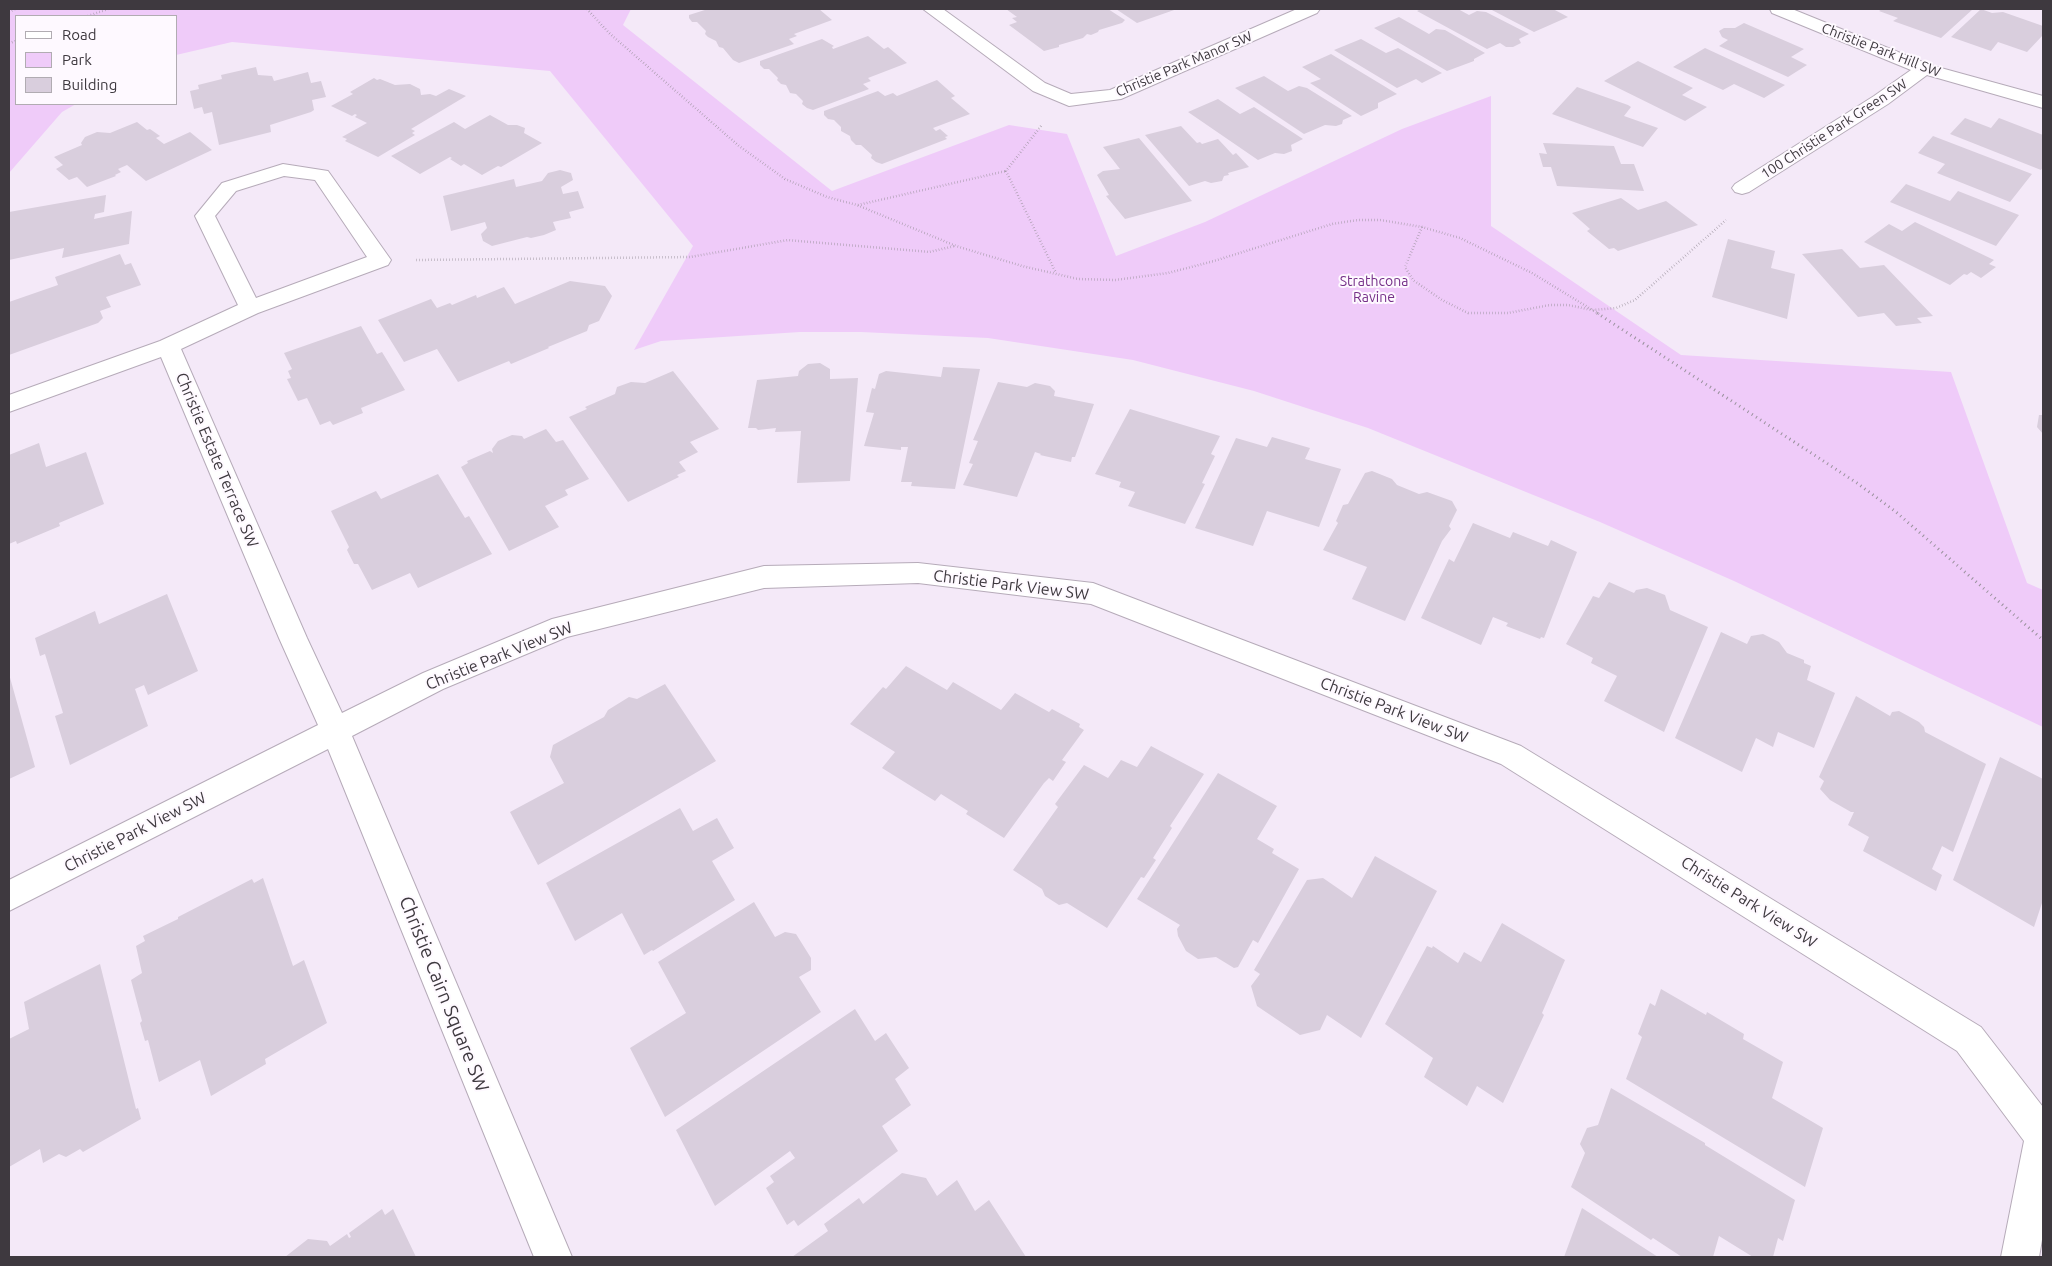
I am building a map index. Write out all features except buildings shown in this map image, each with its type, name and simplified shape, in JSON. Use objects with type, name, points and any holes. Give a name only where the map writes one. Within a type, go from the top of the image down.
[{"type":"street","name":"Christie Park Manor SW","points":[[932,9],[1038,88],[1069,100],[1114,95],[1310,9]]},
{"type":"street","name":"Christie Park Hill SW","points":[[1778,9],[1924,69],[2043,102]]},
{"type":"street","name":"100 Christie Park Green SW","points":[[1742,188],[1881,100],[1924,69]]},
{"type":"street","points":[[9,404],[168,346],[250,308],[380,260],[321,175],[283,170],[229,188],[205,216],[250,308]]},
{"type":"street","name":"Christie Estate Terrace SW","points":[[168,346],[293,638],[335,730]]},
{"type":"street","name":"Christie Park View SW","points":[[9,896],[434,681],[562,627],[764,577],[918,573],[1093,594],[1511,755],[1969,1039],[2043,1137],[2020,1257]]},
{"type":"street","name":"Christie Cairn Square SW","points":[[335,730],[553,1257]]},
{"type":"path","points":[[9,12],[15,9]]},
{"type":"path","points":[[91,15],[108,9]]},
{"type":"path","points":[[587,9],[617,39],[761,163],[793,182],[827,197],[857,205],[956,246],[1056,274],[1078,279],[1115,280],[1168,273],[1214,261],[1332,224],[1358,220],[1380,220],[1422,227],[1460,238],[1532,273],[1823,460],[1872,495],[1958,565],[2043,640]]},
{"type":"path","points":[[857,205],[1006,172],[1042,125],[1069,100]]},
{"type":"path","points":[[1006,172],[1056,274]]},
{"type":"path","points":[[1422,227],[1405,267],[1413,280],[1442,300],[1468,313],[1508,313],[1550,305],[1568,305],[1592,310],[1616,308],[1635,300],[1737,211],[1742,188]]},
{"type":"path","points":[[380,260],[690,257],[788,240],[929,252],[956,246]]},
{"type":"green space","name":"Strathcona Ravine","points":[[9,9],[631,9],[623,25],[832,191],[1009,125],[1067,134],[1116,256],[1205,222],[1402,129],[1491,96],[1491,226],[1681,355],[1951,372],[2027,583],[2043,590],[2043,727],[1734,581],[1600,522],[1368,428],[1254,391],[1133,360],[988,338],[861,332],[800,332],[661,341],[634,350],[693,246],[550,71],[232,42],[178,55],[178,15],[15,15],[15,105],[74,105],[62,112],[9,173]]}]
